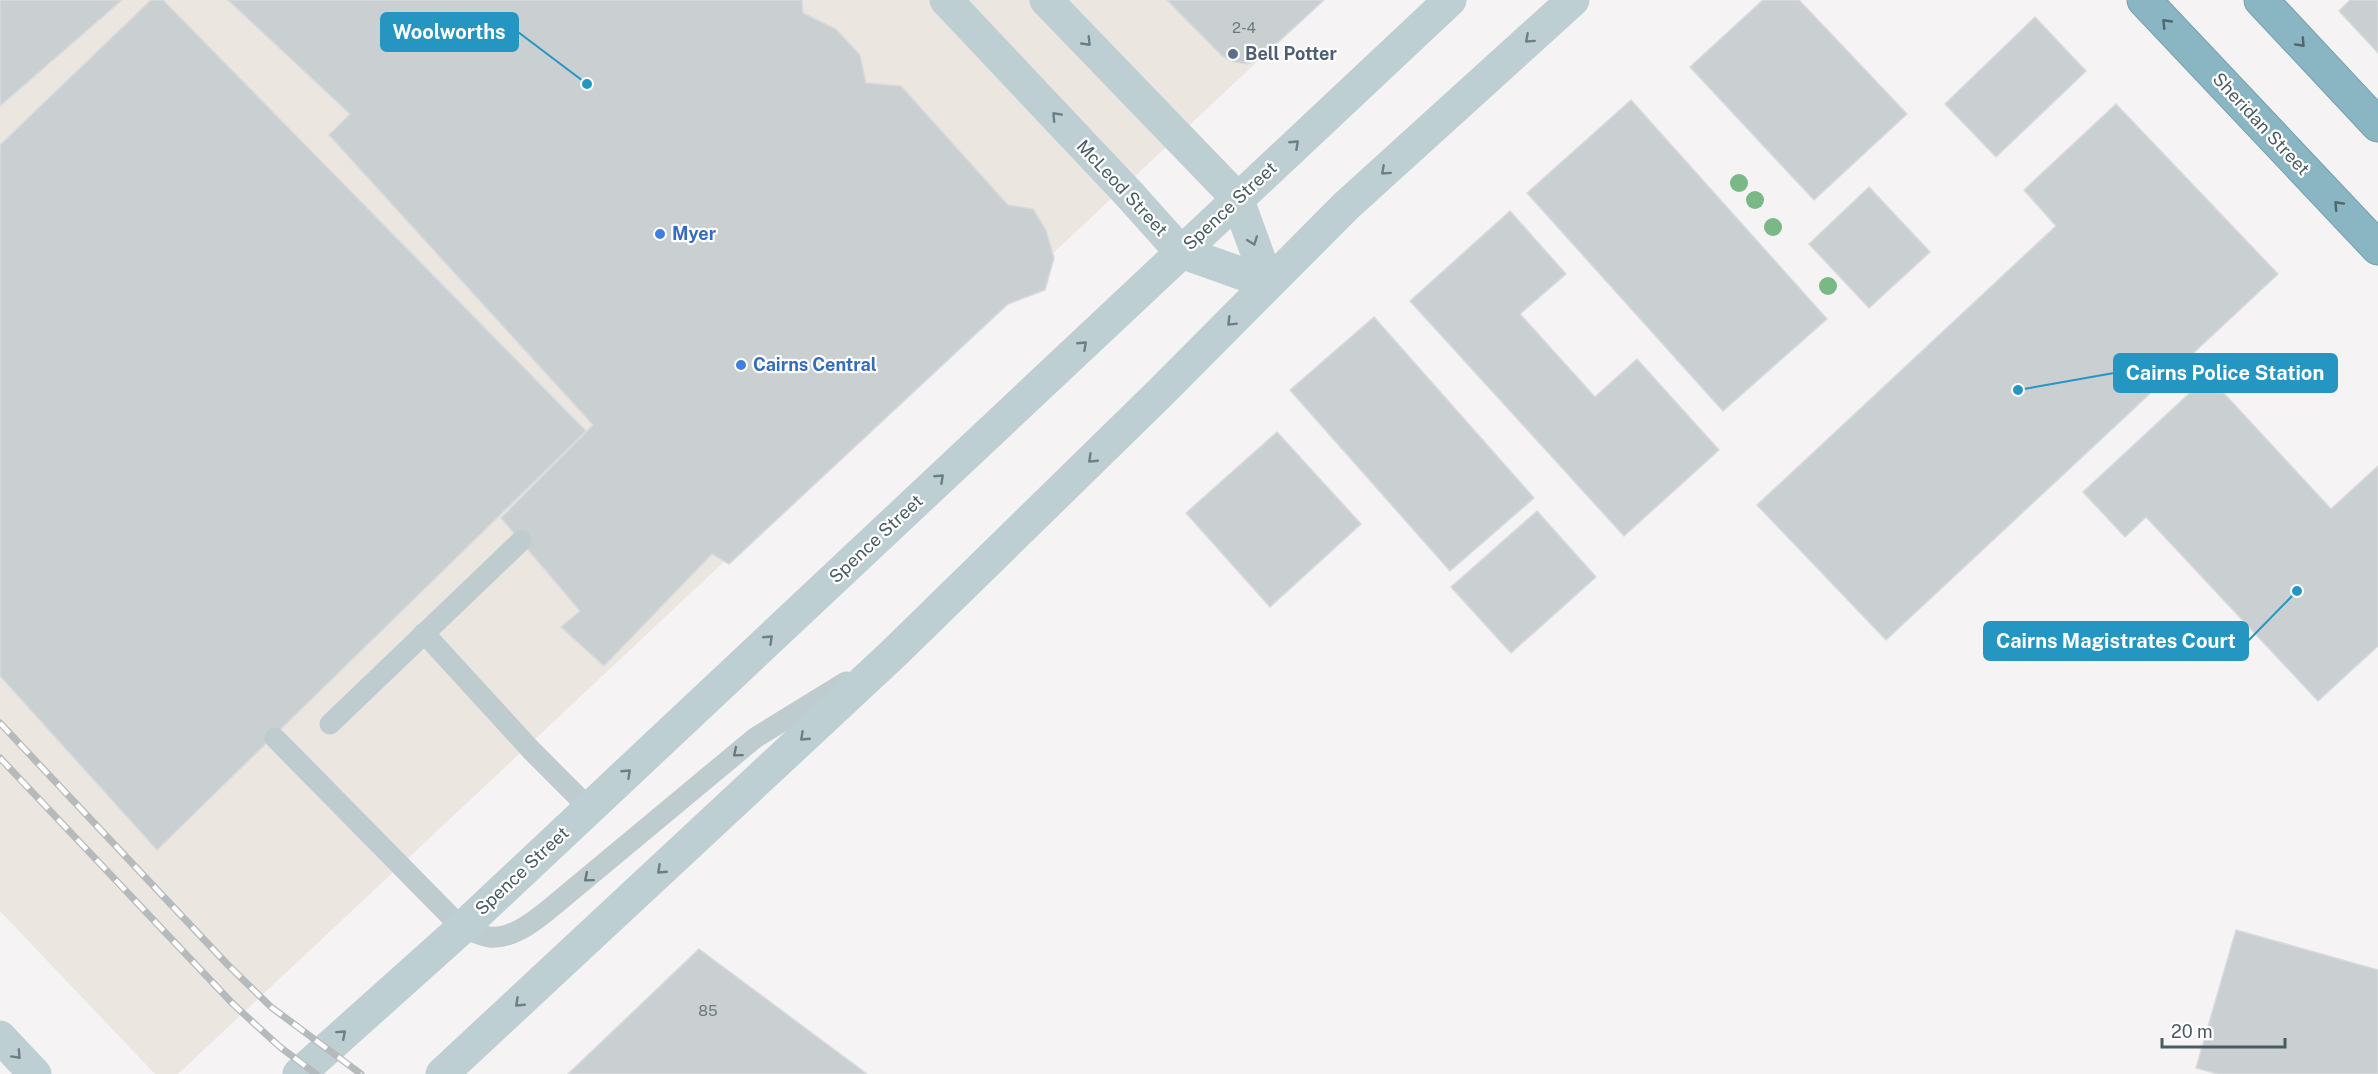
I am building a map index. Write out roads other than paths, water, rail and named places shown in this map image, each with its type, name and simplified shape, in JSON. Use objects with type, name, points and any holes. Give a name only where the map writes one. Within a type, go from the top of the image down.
[{"type":"highway","name":"Sheridan Street","points":[[2144,0],[2378,248]]},
{"type":"highway","points":[[2261,0],[2378,125]]},
{"type":"street","name":"McLeod Street","points":[[946,0],[1181,252],[1268,284]]},
{"type":"street","points":[[1046,0],[1237,198],[1268,284]]},
{"type":"street","name":"Spence Street","points":[[299,1074],[462,928],[1450,0]]},
{"type":"street","points":[[442,1074],[893,654],[1160,393],[1346,206],[1573,0]]},
{"type":"street","points":[[0,1037],[34,1074]]},
{"type":"lane","points":[[330,724],[521,541]]},
{"type":"lane","points":[[424,633],[532,751],[589,808]]},
{"type":"lane","points":[[275,738],[462,928],[489,937],[508,934],[532,923],[755,738],[893,654]]},
{"type":"railway","points":[[0,723],[227,964],[271,1007],[361,1074]]},
{"type":"railway","points":[[0,758],[233,1004],[280,1047],[316,1074]]},
{"type":"place","name":"Bell Potter","points":[[1233,54]]},
{"type":"place","name":"Woolworths","points":[[587,84]]},
{"type":"place","name":"Myer","points":[[660,234]]},
{"type":"place","name":"Cairns Central","points":[[741,365]]},
{"type":"place","name":"Cairns Police Station","points":[[2018,390]]},
{"type":"place","name":"Cairns Magistrates Court","points":[[2297,591]]}]
